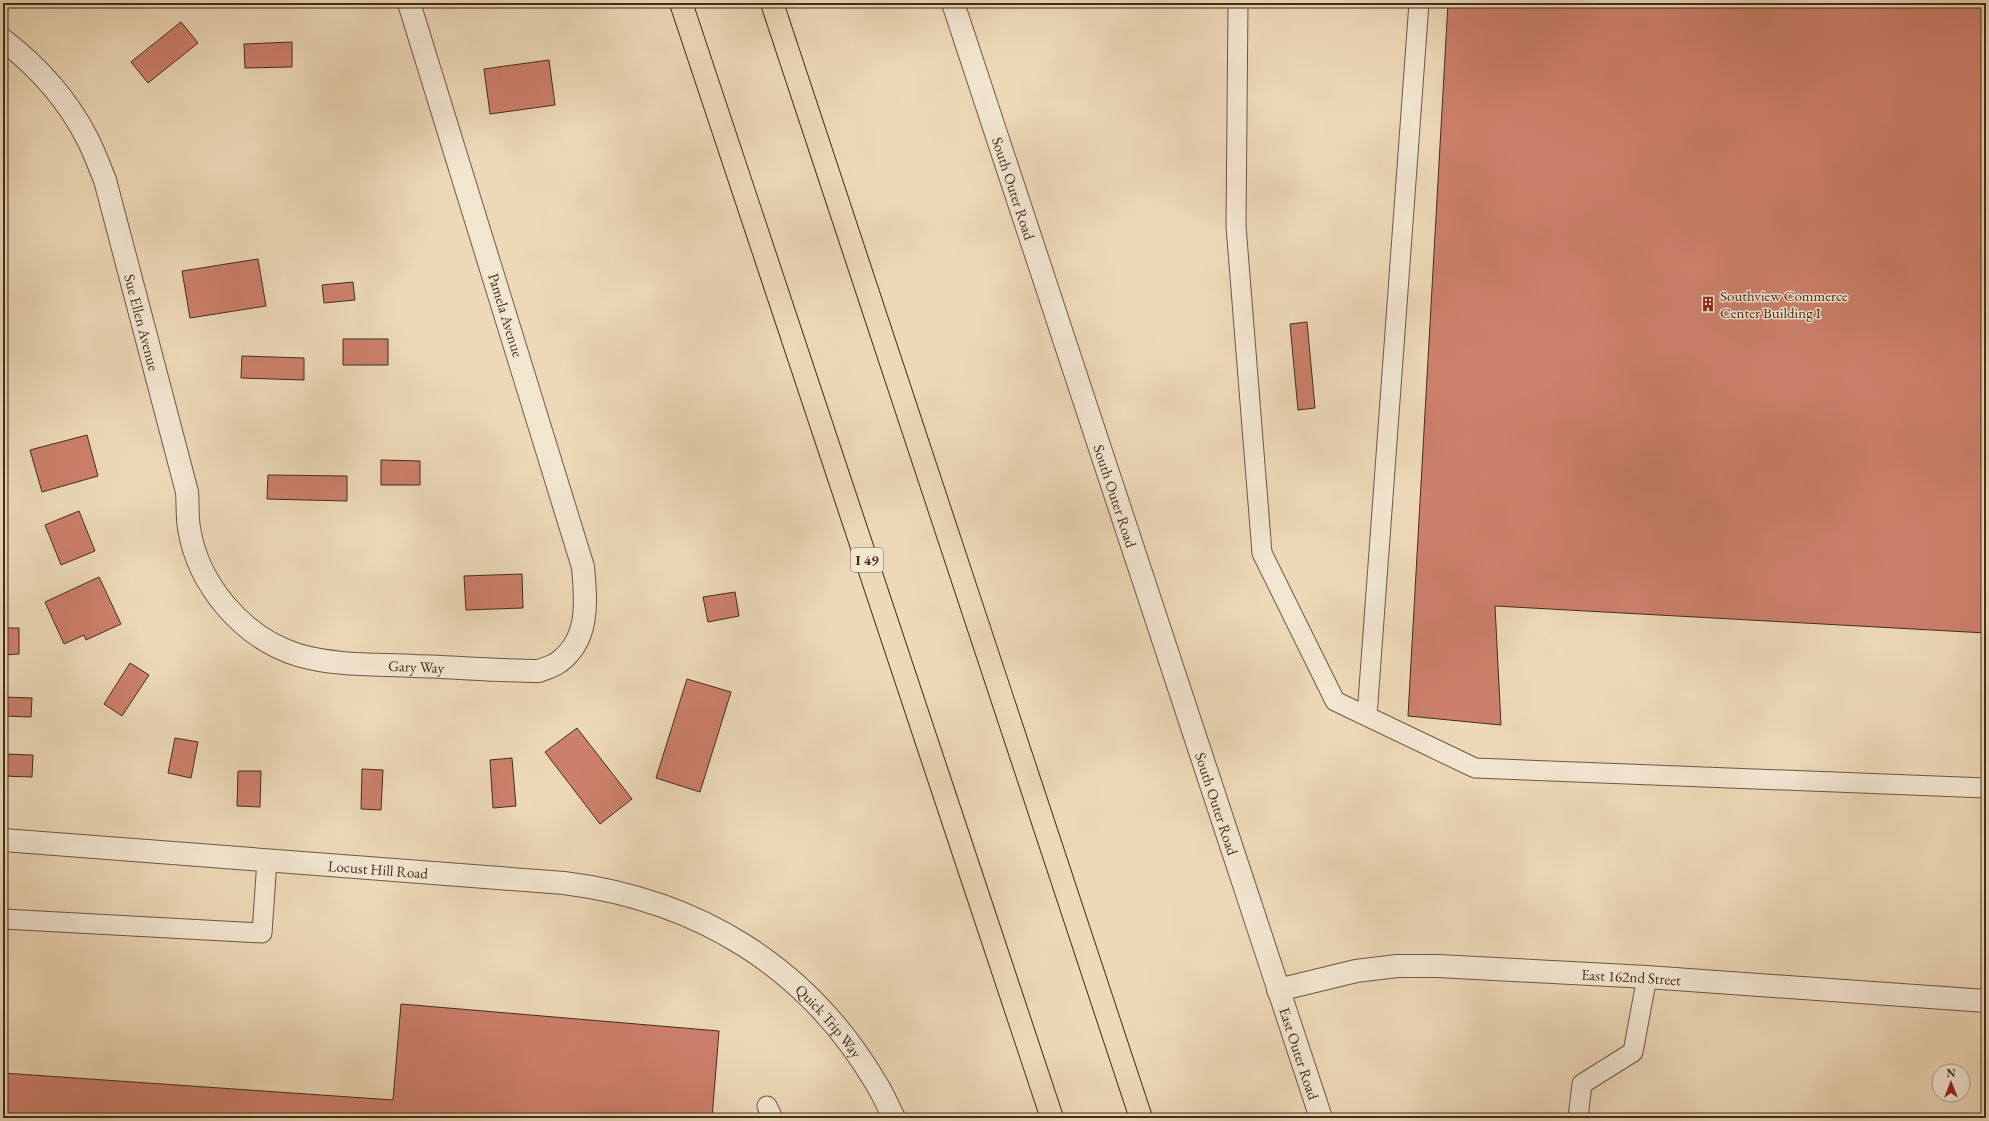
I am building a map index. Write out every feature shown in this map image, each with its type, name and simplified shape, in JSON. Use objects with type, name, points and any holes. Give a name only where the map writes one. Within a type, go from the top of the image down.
[{"type":"highway","name":"I 49","points":[[681,3],[1052,1118]]},
{"type":"highway","points":[[772,3],[1141,1118]]},
{"type":"street","name":"Pamela Avenue","points":[[410,3],[583,567],[586,603],[582,630]]},
{"type":"street","name":"South Outer Road","points":[[953,3],[1278,990]]},
{"type":"street","name":"Sue Ellen Avenue","points":[[3,40],[23,56],[58,94],[86,137],[105,180],[187,492],[189,528],[198,560],[215,593],[242,623]]},
{"type":"street","name":"Gary Way","points":[[242,623],[270,643],[298,655],[319,659],[340,662],[516,671],[539,671],[558,663],[572,650],[582,630]]},
{"type":"street","name":"Locust Hill Road","points":[[3,840],[585,885],[646,899],[693,916],[742,943]]},
{"type":"street","name":"Quick Trip Way","points":[[742,943],[760,954],[808,995],[846,1036],[877,1083],[894,1118]]},
{"type":"street","name":"East 162nd Street","points":[[1278,990],[1356,971],[1397,966],[1438,966],[1647,977],[1986,1001]]},
{"type":"street","name":"East Outer Road","points":[[1278,990],[1321,1118]]},
{"type":"lane","points":[[1238,3],[1236,226],[1262,553],[1335,701],[1475,768],[1986,788]]},
{"type":"lane","points":[[1367,716],[1419,3]]},
{"type":"lane","points":[[3,919],[262,933],[267,860]]},
{"type":"lane","points":[[1578,1118],[1582,1084],[1633,1052],[1647,977]]},
{"type":"building","name":"Southview Commerce Center Building I","points":[[1448,3],[1986,3],[1986,633],[1495,606],[1501,725],[1408,716]]},
{"type":"building","points":[[181,22],[198,43],[148,83],[131,62]]},
{"type":"building","points":[[292,42],[292,67],[245,68],[244,44]]},
{"type":"building","points":[[549,60],[555,105],[490,114],[484,69]]},
{"type":"building","points":[[258,259],[266,306],[190,318],[182,271]]},
{"type":"building","points":[[353,282],[355,300],[324,303],[322,285]]},
{"type":"building","points":[[1307,322],[1315,408],[1298,410],[1290,324]]},
{"type":"building","points":[[343,339],[388,339],[388,365],[343,365]]},
{"type":"building","points":[[242,356],[304,358],[304,380],[241,378]]},
{"type":"building","points":[[87,435],[98,476],[42,492],[30,450]]},
{"type":"building","points":[[381,460],[420,461],[420,485],[381,485]]},
{"type":"building","points":[[268,475],[347,476],[347,501],[267,499]]},
{"type":"building","points":[[79,511],[95,551],[61,565],[45,525]]},
{"type":"building","points":[[522,574],[523,608],[466,610],[464,576]]},
{"type":"building","points":[[99,577],[121,624],[86,640],[84,635],[64,644],[45,602]]},
{"type":"building","points":[[735,592],[739,616],[708,622],[703,597]]},
{"type":"building","points":[[3,628],[19,628],[19,654],[3,655]]},
{"type":"building","points":[[130,663],[149,675],[122,716],[104,704]]},
{"type":"building","points":[[687,679],[731,692],[700,792],[656,778]]},
{"type":"building","points":[[3,697],[32,698],[31,717],[3,716]]},
{"type":"building","points":[[577,728],[632,799],[600,824],[545,752]]},
{"type":"building","points":[[175,738],[198,742],[191,778],[168,773]]},
{"type":"building","points":[[3,754],[33,755],[32,777],[3,776]]},
{"type":"building","points":[[512,758],[516,806],[493,808],[490,760]]},
{"type":"building","points":[[362,769],[383,770],[381,810],[361,809]]},
{"type":"building","points":[[238,771],[261,771],[260,807],[237,806]]},
{"type":"building","points":[[401,1004],[719,1031],[712,1118],[3,1118],[3,1073],[393,1100]]},
{"type":"place","name":"Southview Commerce Center Building I","points":[[1708,304]]}]
